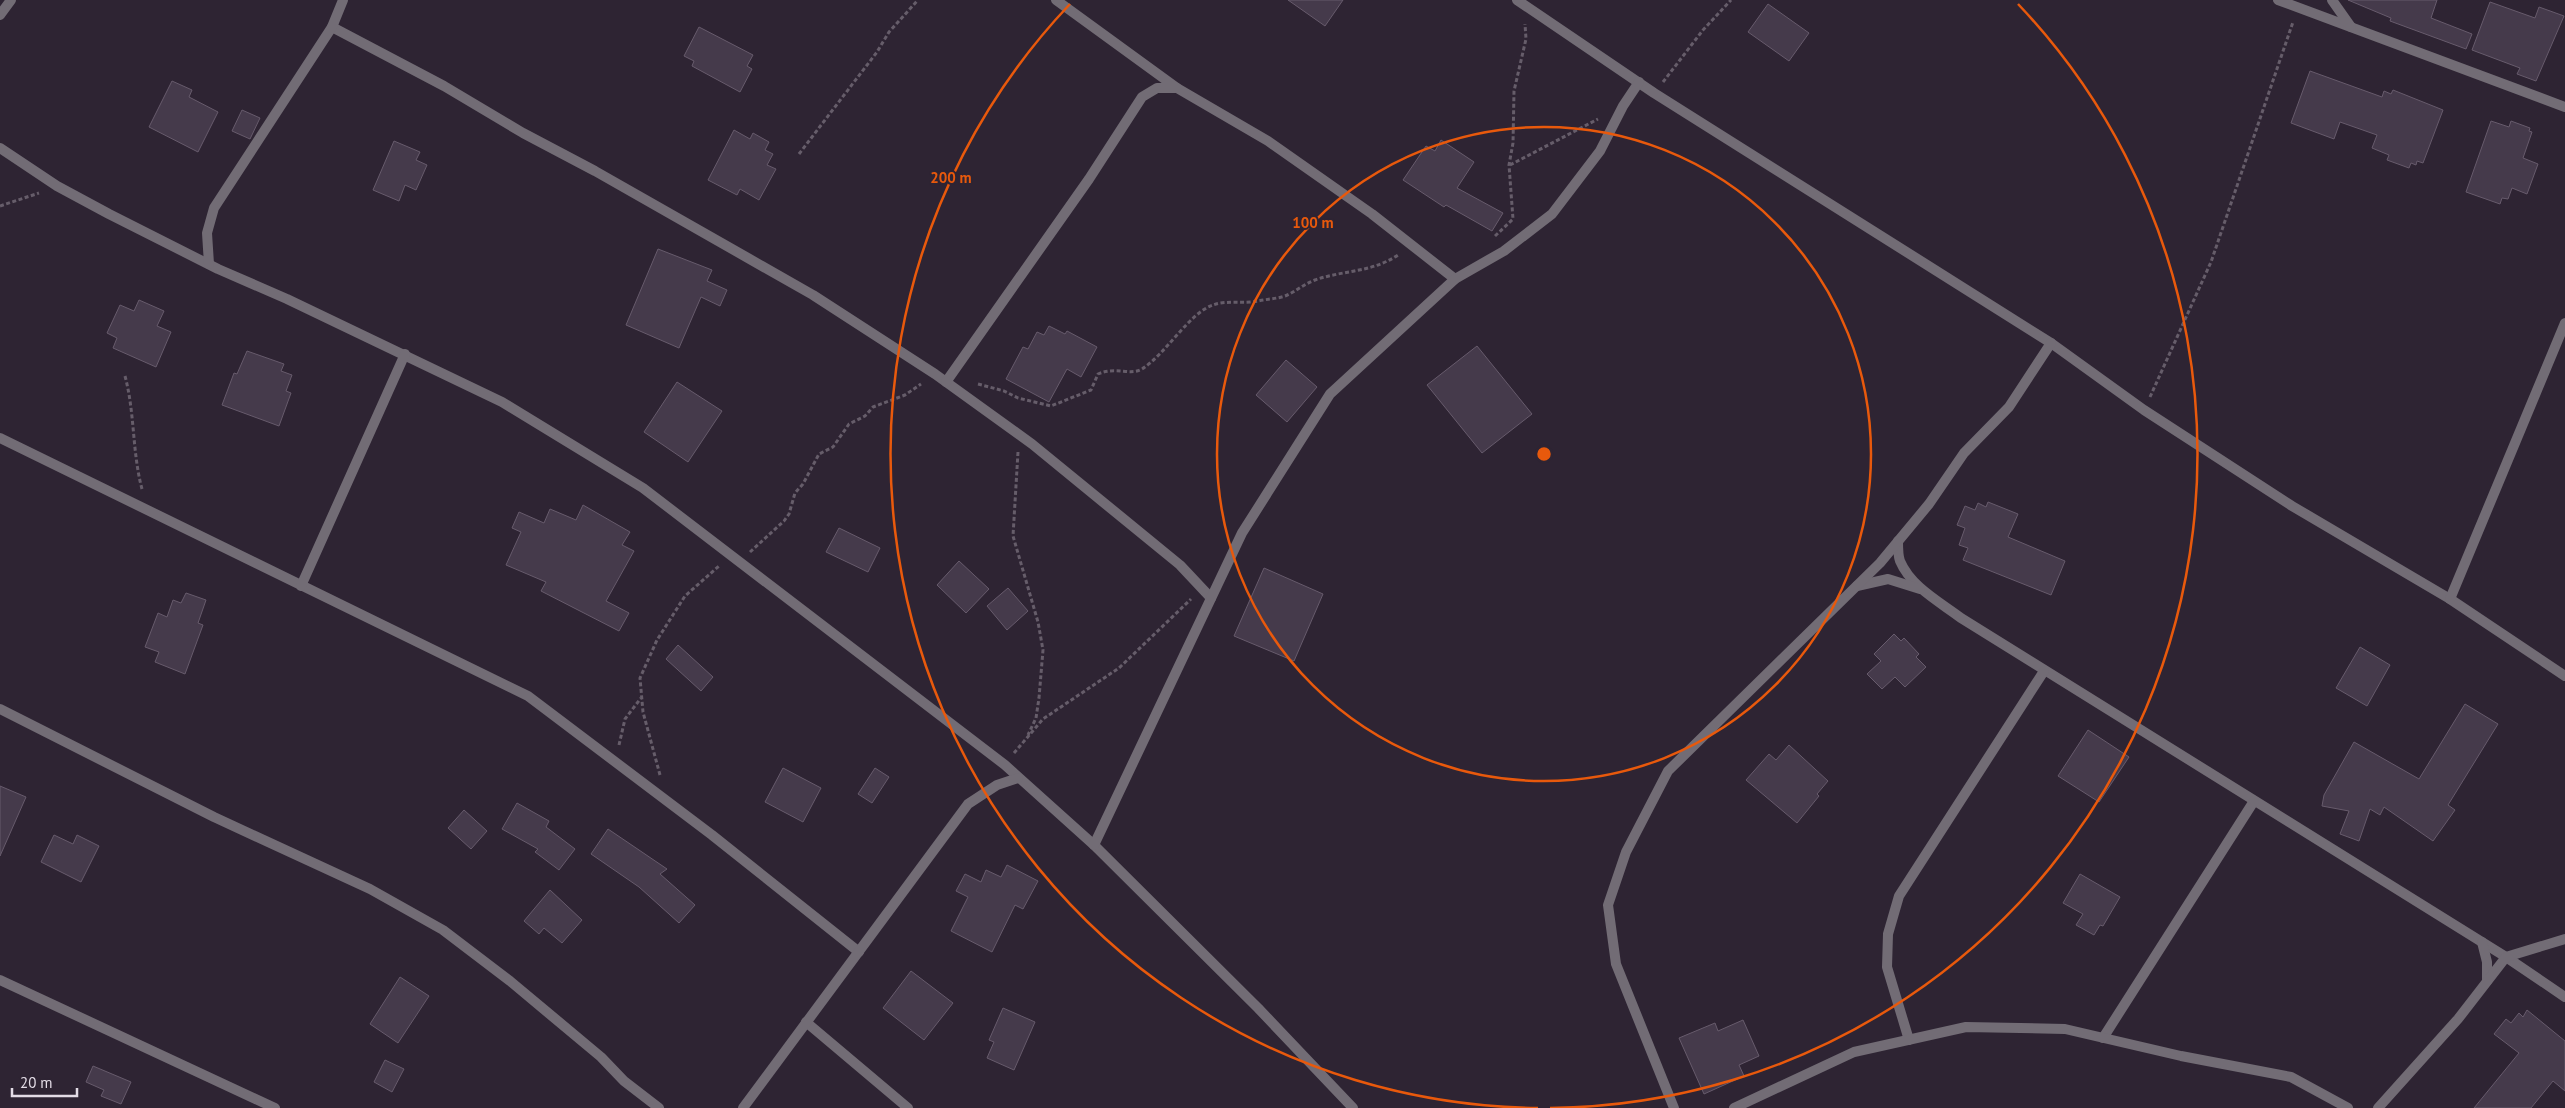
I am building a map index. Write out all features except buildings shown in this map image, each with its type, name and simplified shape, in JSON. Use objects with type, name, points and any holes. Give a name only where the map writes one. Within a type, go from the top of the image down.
[{"type":"street","points":[[0,15],[12,0]]},
{"type":"street","points":[[209,264],[207,233],[214,208],[332,27],[344,0]]},
{"type":"street","points":[[1056,0],[1177,88],[1268,141],[1372,214],[1455,279]]},
{"type":"street","points":[[2278,0],[2300,4],[2351,28],[2565,106]]},
{"type":"street","points":[[2332,0],[2351,28]]},
{"type":"street","points":[[1518,1],[1654,93],[2051,343],[2144,410],[2292,506],[2450,599],[2565,676]]},
{"type":"street","points":[[332,27],[444,86],[522,133],[595,171],[813,295],[935,374],[1019,434],[1180,565],[1211,598]]},
{"type":"street","points":[[1094,844],[1242,533],[1330,394],[1455,279],[1504,251],[1552,214],[1600,152],[1623,106],[1639,82]]},
{"type":"street","points":[[948,383],[1089,179],[1142,97],[1157,88],[1177,88]]},
{"type":"street","points":[[0,148],[57,186],[209,264],[405,354],[502,402],[635,483],[1005,765],[1094,844],[1258,1008],[1353,1108]]},
{"type":"street","points":[[2450,599],[2565,323]]},
{"type":"street","points":[[1674,1108],[1616,964],[1608,905],[1626,852],[1668,771],[1856,586],[1898,541],[1929,504],[1964,453],[2009,407],[2051,343]]},
{"type":"street","points":[[301,586],[405,354]]},
{"type":"street","points":[[0,438],[528,696],[663,798],[859,952]]},
{"type":"street","points":[[1898,541],[1899,560],[1908,575],[1923,590],[1961,618],[2506,957],[2565,997]]},
{"type":"street","points":[[1856,586],[1888,579],[1923,590]]},
{"type":"street","points":[[1909,1040],[1887,967],[1888,934],[1899,896],[2044,671]]},
{"type":"street","points":[[0,709],[214,817],[370,889],[443,930],[517,986],[601,1057],[637,1092],[659,1108]]},
{"type":"street","points":[[743,1108],[968,804],[997,786],[1018,778]]},
{"type":"street","points":[[2103,1038],[2254,800]]},
{"type":"street","points":[[2378,1108],[2458,1018],[2506,957],[2565,938]]},
{"type":"street","points":[[2482,942],[2487,981]]},
{"type":"street","points":[[0,980],[275,1108]]},
{"type":"street","points":[[806,1022],[908,1108]]},
{"type":"street","points":[[1734,1108],[1854,1052],[1966,1027],[2065,1029],[2181,1056],[2291,1077],[2348,1108]]},
{"type":"path","points":[[798,154],[877,52],[889,32],[918,0]]},
{"type":"path","points":[[1654,93],[1703,30],[1731,0]]},
{"type":"path","points":[[1492,239],[1513,219],[1510,165],[1513,143],[1514,91],[1526,39],[1526,28],[1518,1]]},
{"type":"path","points":[[2144,410],[2211,262],[2300,4]]},
{"type":"path","points":[[1510,165],[1623,106]]},
{"type":"path","points":[[0,206],[25,200],[57,186]]},
{"type":"path","points":[[948,383],[965,378],[1018,398],[1051,406],[1091,390],[1098,374],[1109,369],[1131,372],[1139,371],[1172,344],[1194,318],[1213,305],[1240,304],[1284,296],[1317,279],[1355,273],[1389,261],[1413,245]]},
{"type":"path","points":[[663,798],[641,698],[640,678],[648,660],[685,596],[734,558],[770,536],[789,514],[795,494],[803,484],[819,454],[833,447],[849,424],[865,416],[873,407],[905,395],[935,374]]},
{"type":"path","points":[[125,376],[134,421],[136,468],[152,513]]},
{"type":"path","points":[[1019,434],[1013,536],[1038,622],[1043,650],[1036,718],[1028,735]]},
{"type":"path","points":[[1005,765],[1028,735],[1043,720],[1069,700],[1119,668],[1202,588]]},
{"type":"path","points":[[615,763],[624,719],[641,698]]}]
